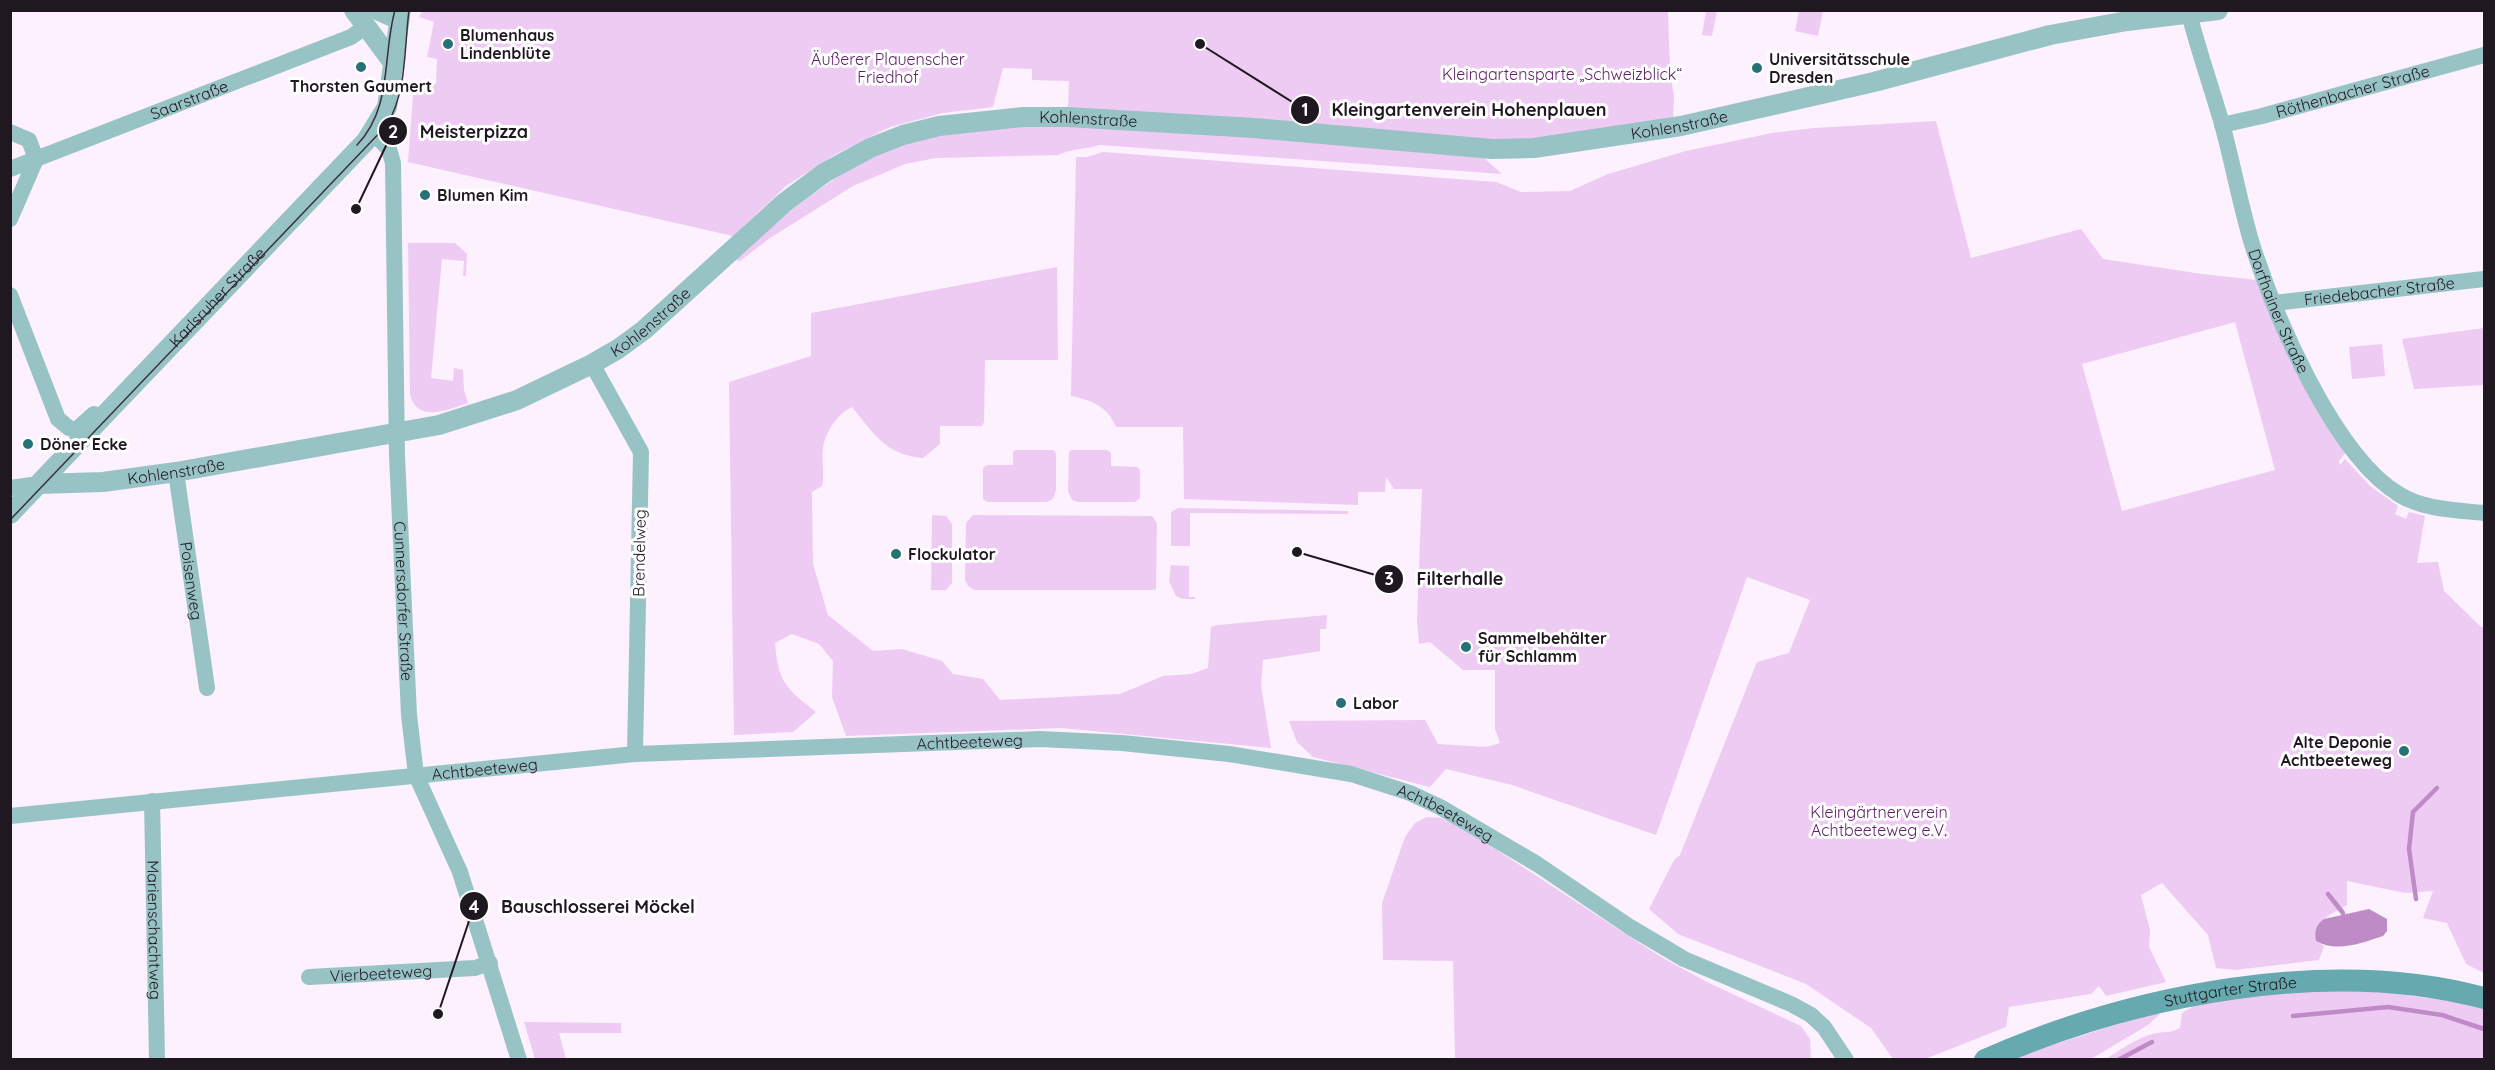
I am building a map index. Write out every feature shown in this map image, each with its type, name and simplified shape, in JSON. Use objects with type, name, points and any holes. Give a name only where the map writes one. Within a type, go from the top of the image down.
[{"type":"main road","name":"Stuttgarter Straße","points":[[1985,1059],[2061,1030],[2107,1016],[2241,988],[2346,981],[2400,982],[2457,991],[2484,998]]},
{"type":"street","points":[[354,10],[394,64]]},
{"type":"street","points":[[377,10],[400,15]]},
{"type":"street","name":"Kohlenstraße","points":[[39,484],[103,482],[176,472],[398,433],[439,425],[517,400],[592,364],[644,330],[784,203],[824,173],[870,148],[903,135],[939,126],[1023,117],[1067,117],[1254,128],[1492,149],[1534,148],[1681,126],[1874,82],[2050,35],[2127,21],[2218,10]]},
{"type":"street","name":"Dorfhainer Straße","points":[[2188,12],[2222,125],[2252,243],[2274,303],[2328,414],[2368,471],[2400,495],[2436,508],[2484,513]]},
{"type":"street","name":"Karlsruher Straße","points":[[10,514],[372,132],[387,107],[400,15]]},
{"type":"street","name":"Saarstraße","points":[[10,169],[340,41],[366,27]]},
{"type":"street","name":"Röthenbacher Straße","points":[[2222,125],[2262,117],[2484,55]]},
{"type":"street","points":[[10,132],[29,140],[36,159],[10,219]]},
{"type":"street","name":"Cunnersdorfer Straße","points":[[372,132],[389,148],[393,163],[397,456],[409,715],[416,775],[460,872],[519,1059]]},
{"type":"street","name":"Friedebacher Straße","points":[[2274,303],[2484,279]]},
{"type":"street","points":[[10,296],[54,410],[63,425],[76,430],[101,407],[121,397]]},
{"type":"street","name":"Brendelweg","points":[[592,364],[641,452],[635,754]]},
{"type":"street","name":"Poisenweg","points":[[176,472],[207,688]]},
{"type":"street","points":[[10,488],[39,484]]},
{"type":"street","name":"Achtbeeteweg","points":[[10,816],[635,754],[1040,739],[1122,743],[1229,754],[1351,774],[1410,793],[1440,807],[1537,864],[1630,927],[1683,959],[1801,1010],[1824,1027],[1846,1059]]},
{"type":"street","name":"Marienschachtweg","points":[[152,801],[157,1059]]},
{"type":"street","name":"Vierbeeteweg","points":[[309,977],[475,968],[490,963]]},
{"type":"green space","points":[[422,11],[1668,11],[1670,71],[1674,97],[1673,119],[1574,137],[1496,141],[1068,110],[1069,81],[1032,80],[1032,69],[1003,68],[993,107],[943,113],[890,127],[836,154],[786,186],[733,236],[408,162],[414,83],[436,84],[437,59],[427,57],[434,22],[419,17]]},
{"type":"green space","points":[[1706,11],[1717,11],[1712,36],[1702,35]]},
{"type":"green space","points":[[1799,11],[1823,11],[1818,36],[1795,31]]},
{"type":"green space","name":"Kleingärtnerverein Achtbeeteweg e.V.","points":[[1936,121],[1971,258],[2081,229],[2103,259],[2266,281],[2350,447],[2339,461],[2340,465],[2345,459],[2370,486],[2398,506],[2395,514],[2406,519],[2409,512],[2425,516],[2417,563],[2438,562],[2444,591],[2481,627],[2484,627],[2484,973],[2466,964],[2447,923],[2423,918],[2433,891],[2405,893],[2347,881],[2347,905],[2325,918],[2317,928],[2316,941],[2324,946],[2319,960],[2235,970],[2216,968],[2208,935],[2162,883],[2141,895],[2150,930],[2149,947],[2166,982],[2106,996],[2099,986],[2091,994],[2009,1007],[2006,1027],[1925,1059],[1893,1059],[1871,1028],[1806,984],[1678,934],[1649,909],[1674,860],[1680,855],[1757,662],[1789,653],[1810,600],[1747,577],[1656,835],[1512,785],[1446,769],[1430,787],[1313,757],[1297,742],[1289,721],[1425,720],[1438,744],[1486,747],[1500,743],[1495,729],[1495,670],[1463,670],[1430,642],[1419,644],[1417,620],[1422,489],[1394,489],[1386,477],[1385,492],[1358,492],[1358,505],[1184,499],[1183,427],[1116,427],[1104,409],[1071,396],[1076,157],[1087,157],[1103,152],[1496,182],[1521,192],[1570,191],[1608,174],[1686,151],[1772,133],[1814,128]],"holes":[[[2235,322],[2275,470],[2122,511],[2082,364]]]},
{"type":"green space","points":[[1037,125],[1253,137],[1484,158],[1502,174],[1100,145],[1058,155],[936,158],[905,164],[853,186],[770,238],[740,261],[735,260],[781,219],[829,182],[882,153],[911,142],[941,135]]},
{"type":"green space","points":[[408,243],[455,243],[467,254],[466,276],[463,276],[464,261],[442,259],[431,378],[453,381],[454,368],[463,370],[464,390],[468,403],[443,411],[426,412],[419,409],[410,395]]},
{"type":"green space","points":[[1057,267],[1058,360],[985,360],[984,422],[982,426],[940,426],[940,444],[923,458],[899,453],[890,448],[874,434],[852,407],[833,423],[823,448],[822,486],[812,492],[813,564],[828,615],[873,651],[902,649],[942,661],[953,674],[983,679],[1000,700],[1120,694],[1163,676],[1191,674],[1208,668],[1211,627],[1327,615],[1326,629],[1320,629],[1320,651],[1263,660],[1261,685],[1271,748],[1061,728],[846,736],[832,697],[833,661],[819,644],[792,634],[775,643],[778,667],[785,684],[816,712],[793,732],[734,735],[729,382],[811,356],[811,313]]},
{"type":"green space","points":[[2484,328],[2484,385],[2414,389],[2402,339]]},
{"type":"green space","points":[[2382,344],[2385,376],[2352,379],[2349,347]]},
{"type":"green space","points":[[1016,450],[1053,450],[1056,453],[1056,490],[1053,499],[1047,502],[987,502],[983,499],[983,468],[987,465],[1013,465],[1013,452]]},
{"type":"green space","points":[[1072,450],[1107,450],[1111,453],[1111,466],[1137,467],[1140,470],[1140,498],[1135,502],[1078,502],[1072,500],[1068,491],[1069,452]]},
{"type":"green space","points":[[1178,508],[1348,511],[1348,514],[1190,513],[1190,546],[1171,546],[1171,512]]},
{"type":"green space","points":[[932,515],[946,516],[952,524],[952,583],[946,590],[931,590]]},
{"type":"green space","points":[[973,515],[1152,516],[1157,523],[1156,589],[974,590],[965,580],[966,523]]},
{"type":"green space","points":[[1171,565],[1189,566],[1189,597],[1195,597],[1195,599],[1182,599],[1176,596],[1169,581]]},
{"type":"green space","points":[[1427,817],[1441,818],[1463,828],[1661,957],[1707,982],[1801,1026],[1810,1039],[1811,1059],[1455,1059],[1453,961],[1383,960],[1382,903],[1405,837],[1415,823]]},
{"type":"green space","points":[[2358,989],[2484,1005],[2484,1059],[2104,1060],[2146,1036],[2180,1028],[2182,1013],[2199,1003],[2261,993]]},
{"type":"green space","points":[[2159,1011],[2159,1015],[2148,1025],[2091,1059],[2004,1060]]},
{"type":"green space","points":[[524,1022],[621,1023],[621,1033],[559,1033],[566,1059],[535,1059]]},
{"type":"shaded area","points":[[2369,909],[2387,919],[2387,931],[2383,936],[2340,947],[2324,945],[2316,941],[2316,929],[2324,919]]},
{"type":"waterway","points":[[2416,899],[2409,849],[2413,812],[2437,788]]},
{"type":"waterway","points":[[2328,894],[2343,913]]},
{"type":"waterway","points":[[2293,1016],[2388,1007],[2442,1015],[2484,1029]]},
{"type":"waterway","points":[[2118,1060],[2152,1042]]},
{"type":"tram line","points":[[357,145],[368,130],[381,98],[395,10]]},
{"type":"tram line","points":[[10,520],[387,125],[398,98],[404,69],[409,10]]},
{"type":"place","name":"Blumenhaus Lindenblüte","points":[[448,44]]},
{"type":"place","name":"Kleingartenverein Hohenplauen","points":[[1200,44]]},
{"type":"place","name":"Thorsten Gaumert","points":[[361,67]]},
{"type":"place","name":"Universitätsschule Dresden","points":[[1757,68]]},
{"type":"place","name":"Blumen Kim","points":[[425,195]]},
{"type":"place","name":"Meisterpizza","points":[[356,209]]},
{"type":"place","name":"Döner Ecke","points":[[28,444]]},
{"type":"place","name":"Filterhalle","points":[[1297,552]]},
{"type":"place","name":"Flockulator","points":[[896,554]]},
{"type":"place","name":"Sammelbehälter für Schlamm","points":[[1466,647]]},
{"type":"place","name":"Labor","points":[[1341,703]]},
{"type":"place","name":"Alte Deponie Achtbeeteweg","points":[[2404,751]]},
{"type":"place","name":"Bauschlosserei Möckel","points":[[438,1014]]},
{"type":"park label","name":"Äußerer Plauenscher Friedhof","points":[[888,68]]},
{"type":"park label","name":"Kleingartensparte „Schweizblick“","points":[[1562,74]]}]
